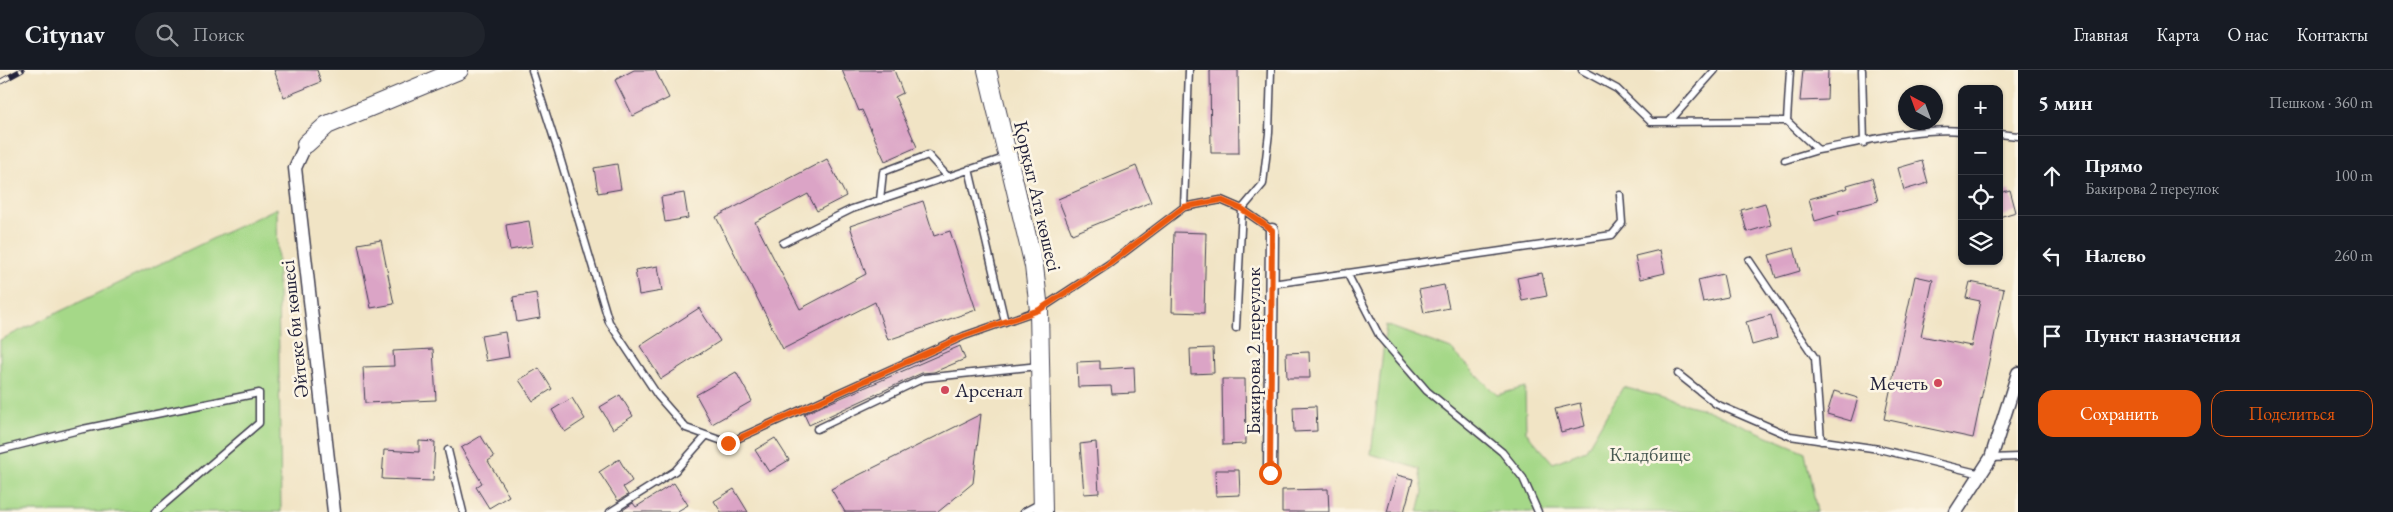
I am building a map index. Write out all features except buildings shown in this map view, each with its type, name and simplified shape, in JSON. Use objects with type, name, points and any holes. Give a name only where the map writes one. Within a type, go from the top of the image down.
[{"type":"main road","points":[[306,144],[327,125],[459,70]]},
{"type":"main road","name":"Қорқыт Ата көшесі","points":[[987,70],[1034,266],[1039,310],[1043,507]]},
{"type":"street","name":"Әйтеке би көшесі","points":[[306,144],[295,168],[334,512]]},
{"type":"street","name":"Бакирова 2 переулок","points":[[1270,473],[1272,230]]},
{"type":"street","points":[[1956,512],[1991,458],[2018,373]]},
{"type":"lane","points":[[532,70],[609,322],[658,396],[686,428],[728,443],[956,340],[1039,310],[1109,264],[1184,207],[1221,200],[1242,209],[1272,230]]},
{"type":"lane","points":[[1184,207],[1188,70]]},
{"type":"lane","points":[[1236,328],[1242,209],[1263,184],[1269,133],[1272,70]]},
{"type":"lane","points":[[1582,70],[1618,89],[1651,122],[1787,121],[1818,150]]},
{"type":"lane","points":[[1669,122],[1715,70]]},
{"type":"lane","points":[[1787,121],[1790,70]]},
{"type":"lane","points":[[1862,70],[1864,142]]},
{"type":"lane","points":[[1785,160],[1818,150],[1890,136],[1958,131]]},
{"type":"lane","points":[[2003,134],[2018,136]]},
{"type":"lane","points":[[880,200],[883,172],[928,155],[948,177]]},
{"type":"lane","points":[[783,243],[852,209],[1008,156]]},
{"type":"lane","points":[[969,169],[1005,322]]},
{"type":"lane","points":[[1272,284],[1612,235],[1622,223],[1620,195]]},
{"type":"lane","points":[[1749,260],[1815,358],[1821,441]]},
{"type":"lane","points":[[1347,273],[1380,337],[1427,391],[1502,452],[1523,478],[1538,512]]},
{"type":"lane","points":[[817,429],[924,378],[1040,366]]},
{"type":"lane","points":[[1678,374],[1716,404],[1790,436],[1879,449],[1981,474]]},
{"type":"lane","points":[[0,450],[83,429],[258,393],[259,423],[155,512]]},
{"type":"lane","points":[[610,512],[675,470],[706,436]]},
{"type":"lane","points":[[448,450],[463,512]]},
{"type":"lane","points":[[1991,458],[2018,457]]},
{"type":"lane","points":[[1024,512],[1043,507]]},
{"type":"green space","points":[[277,208],[281,512],[0,512],[0,340]]},
{"type":"green space","name":"Кладбище","points":[[1386,325],[1451,349],[1497,395],[1525,387],[1526,432],[1553,463],[1586,450],[1623,387],[1707,410],[1805,452],[1817,512],[1418,512],[1423,492],[1419,469],[1371,454]]},
{"type":"railway","points":[[0,82],[22,70]]},
{"type":"place","name":"Мечеть","points":[[1938,383]]},
{"type":"place","name":"Арсенал","points":[[945,390]]},
{"type":"route","points":[[728,443],[964,336],[1039,310],[1109,264],[1184,207],[1221,200],[1242,209],[1272,230],[1270,473]]}]
